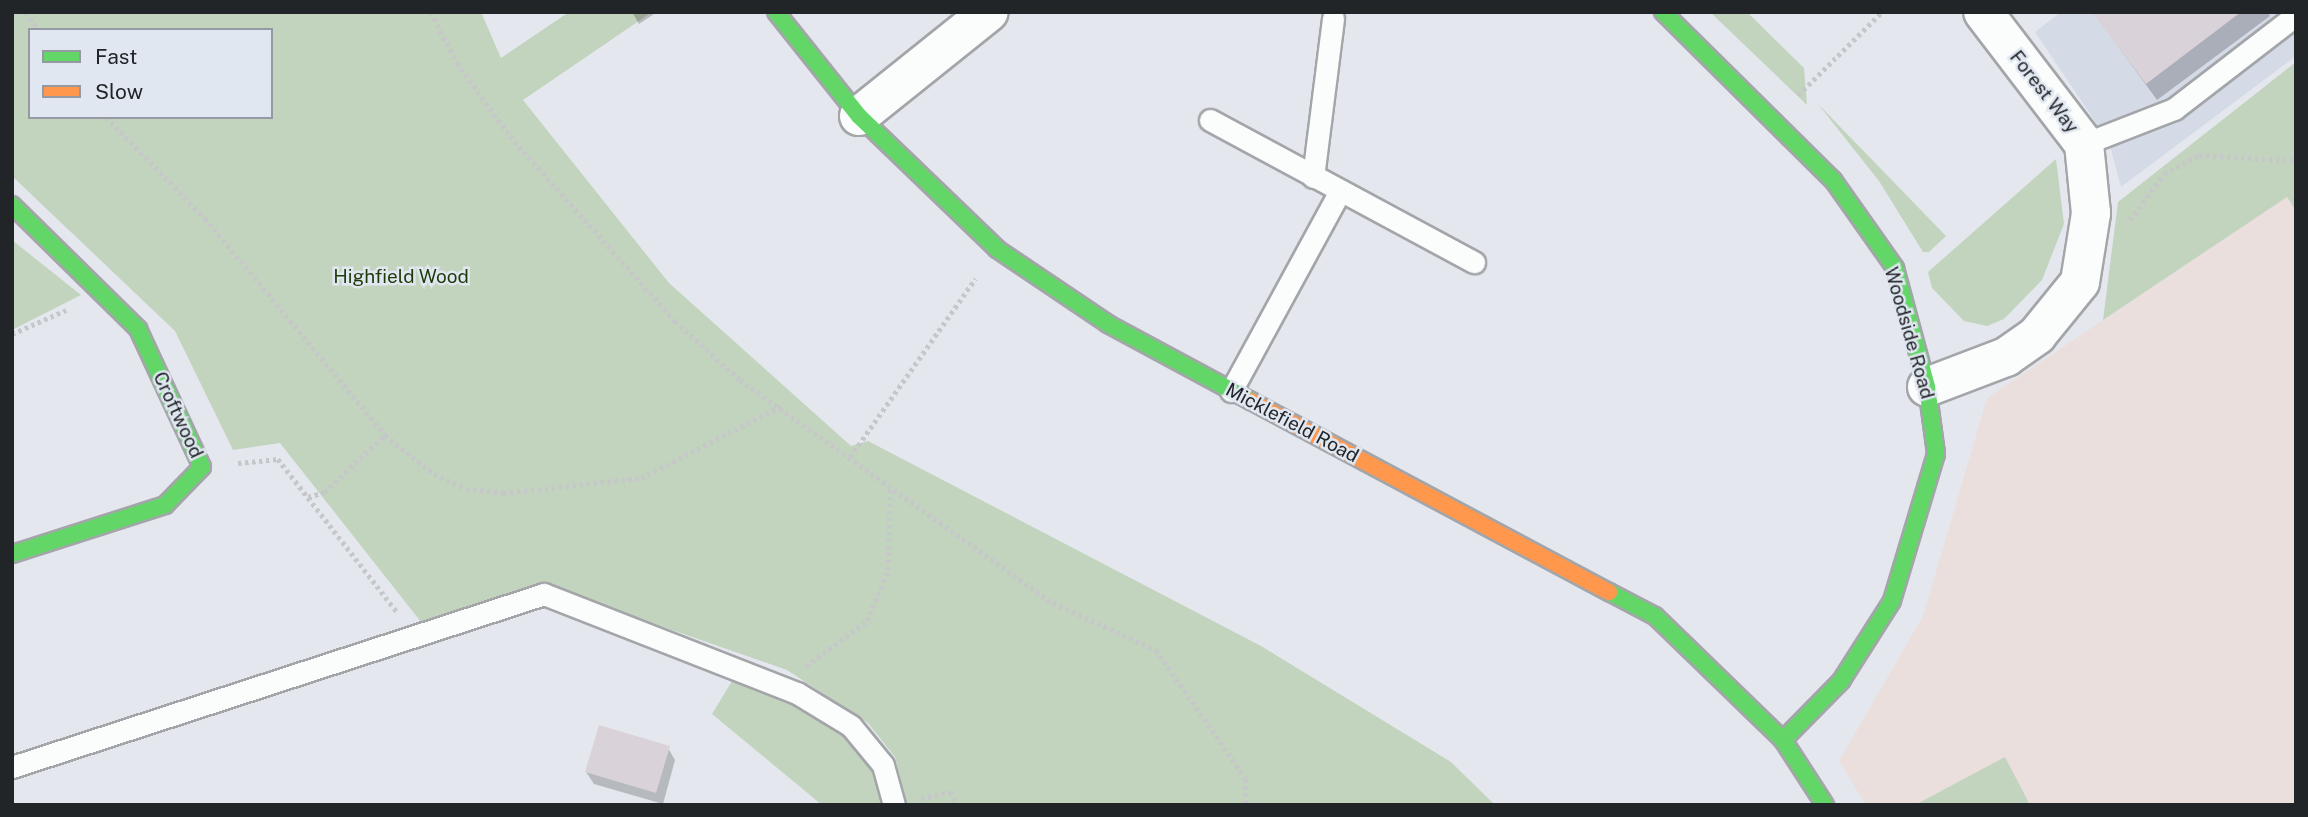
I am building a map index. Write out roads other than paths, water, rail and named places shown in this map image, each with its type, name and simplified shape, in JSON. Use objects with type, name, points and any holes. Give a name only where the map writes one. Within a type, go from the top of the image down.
[{"type":"street","name":"Micklefield Road","points":[[776,12],[859,116],[997,249],[1108,324],[1655,616],[1783,740],[1825,805]]},
{"type":"street","points":[[859,116],[989,12]]},
{"type":"street","name":"Woodside Road","points":[[1663,12],[1833,180],[1895,268],[1927,387],[1936,454],[1892,601],[1841,681],[1783,740]]},
{"type":"street","name":"Forest Way","points":[[1927,387],[2006,357],[2037,335],[2080,282],[2091,213],[2084,144],[1983,12]]},
{"type":"street","name":"Croftwood","points":[[12,205],[138,329],[202,467],[165,505],[12,554]]},
{"type":"lane","points":[[2084,144],[2174,109],[2296,15]]},
{"type":"lane","points":[[1313,177],[1333,18]]},
{"type":"lane","points":[[1210,120],[1339,193],[1474,262]]},
{"type":"lane","points":[[1231,391],[1339,193]]},
{"type":"lane","points":[[12,767],[419,640],[544,594],[797,693],[851,726],[883,765],[893,804]]},
{"type":"park label","name":"Highfield Wood","points":[[401,277]]}]
